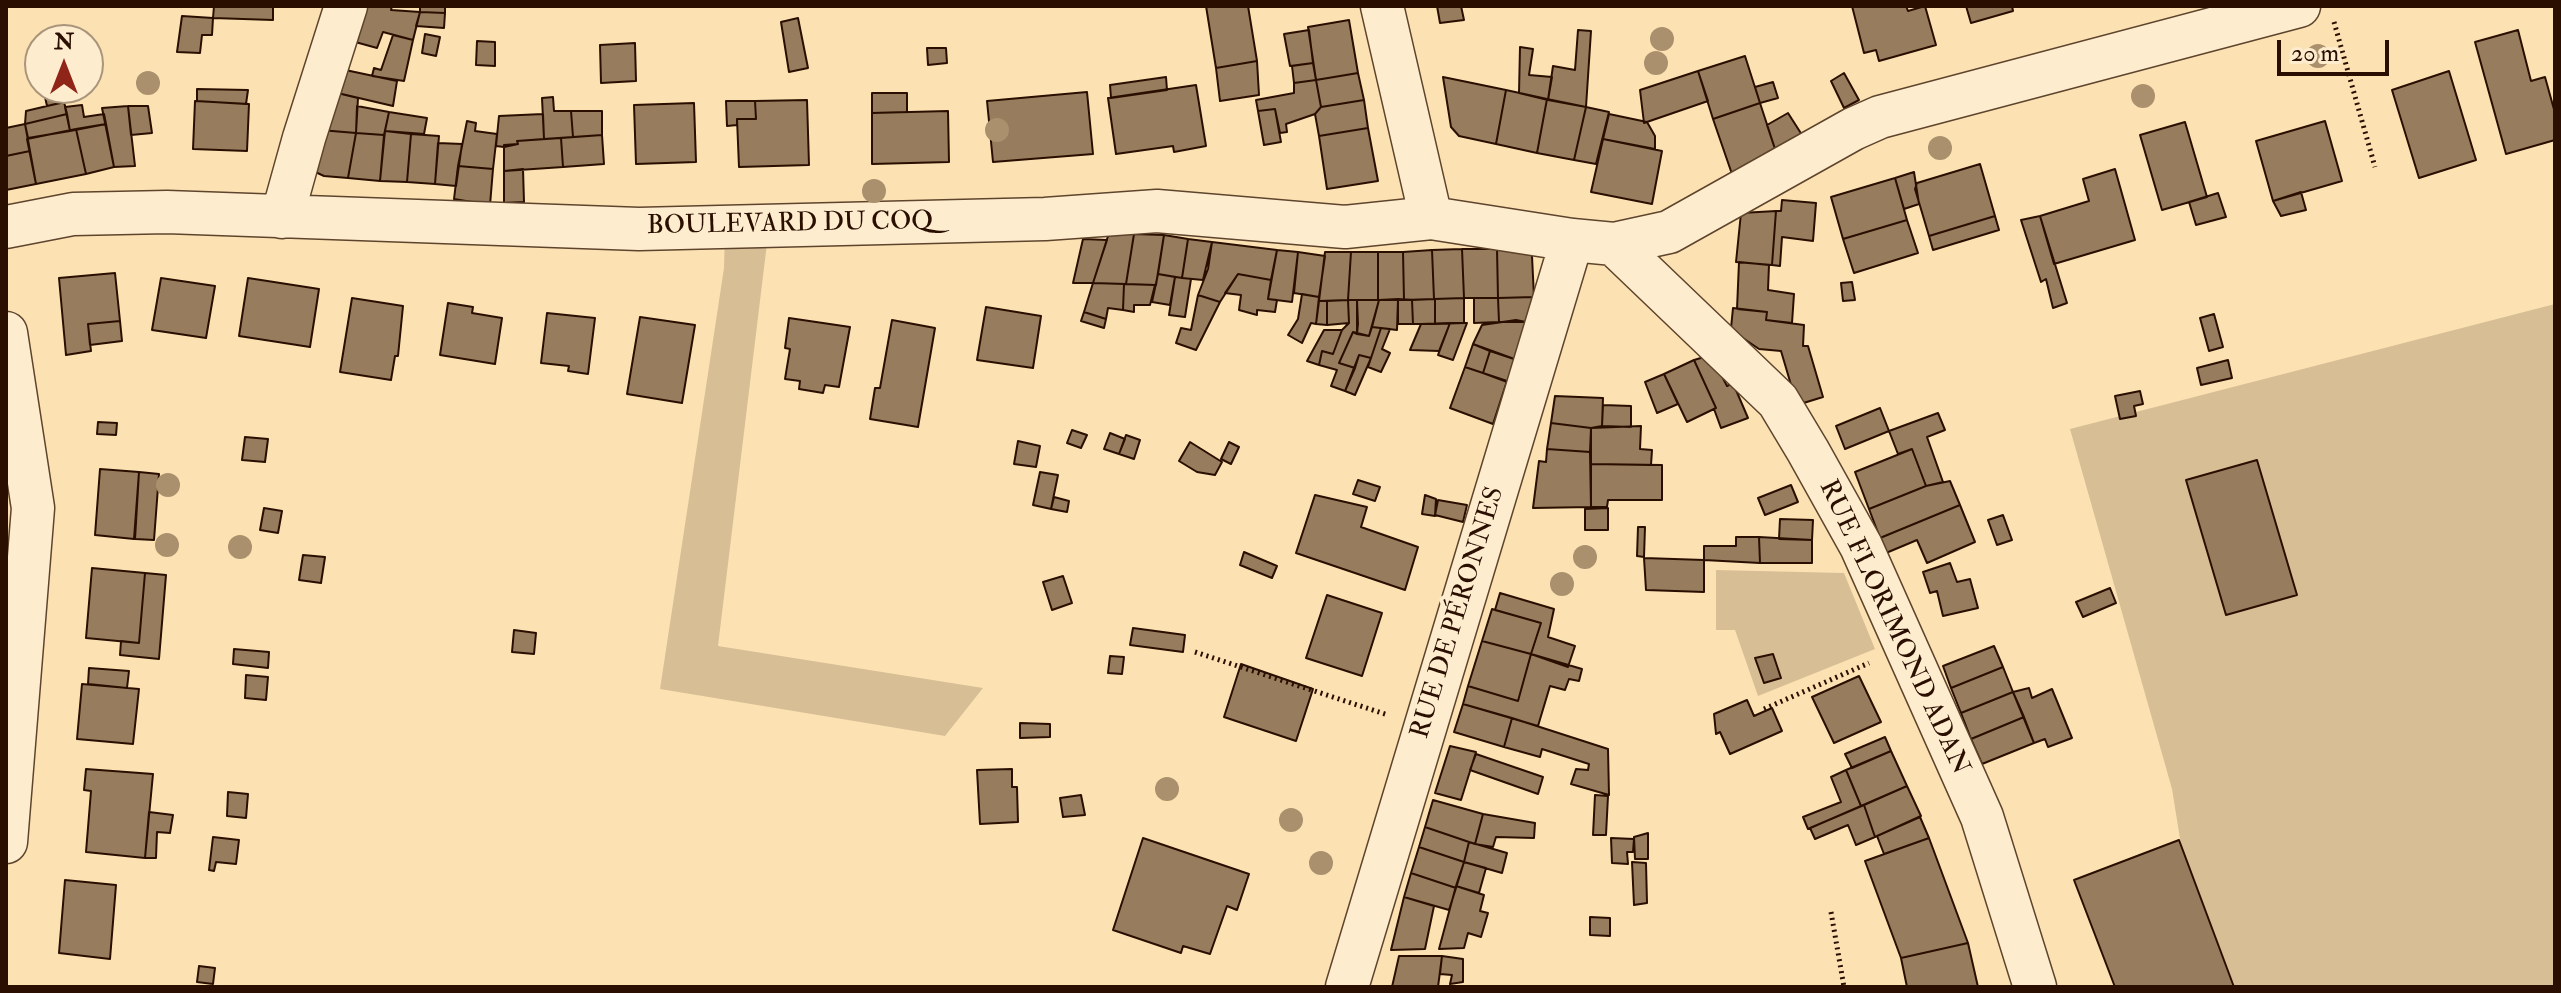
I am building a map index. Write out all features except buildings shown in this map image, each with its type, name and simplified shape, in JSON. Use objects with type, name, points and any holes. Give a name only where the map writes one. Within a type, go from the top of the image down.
[{"type":"street","points":[[282,217],[346,6]]},
{"type":"street","points":[[1382,6],[1431,218]]},
{"type":"street","name":"BOULEVARD DU COQ","points":[[6,227],[73,214],[167,212],[639,229],[1045,219],[1157,211],[1345,227],[1431,218],[1614,244],[1669,232],[1880,117],[2316,13]]},
{"type":"street","name":"RUE DE PÉRONNES","points":[[1347,987],[1572,240]]},
{"type":"street","name":"RUE FLORIMOND ADAN","points":[[1614,244],[1778,401],[1861,546],[1982,817],[2035,987]]},
{"type":"street","points":[[6,333],[33,508],[6,842]]},
{"type":"path","points":[[2316,13],[2375,167]]},
{"type":"path","points":[[1764,709],[1905,647]]},
{"type":"path","points":[[1195,652],[1425,727]]},
{"type":"path","points":[[1831,912],[1844,987]]},
{"type":"shaded area","points":[[769,227],[718,646],[983,688],[945,736],[660,689],[724,268],[725,228]]},
{"type":"shaded area","points":[[2555,304],[2555,987],[2235,987],[2181,845],[2172,789],[2070,429]]},
{"type":"shaded area","points":[[1716,570],[1844,573],[1875,649],[1758,696],[1735,630],[1716,630]]}]
